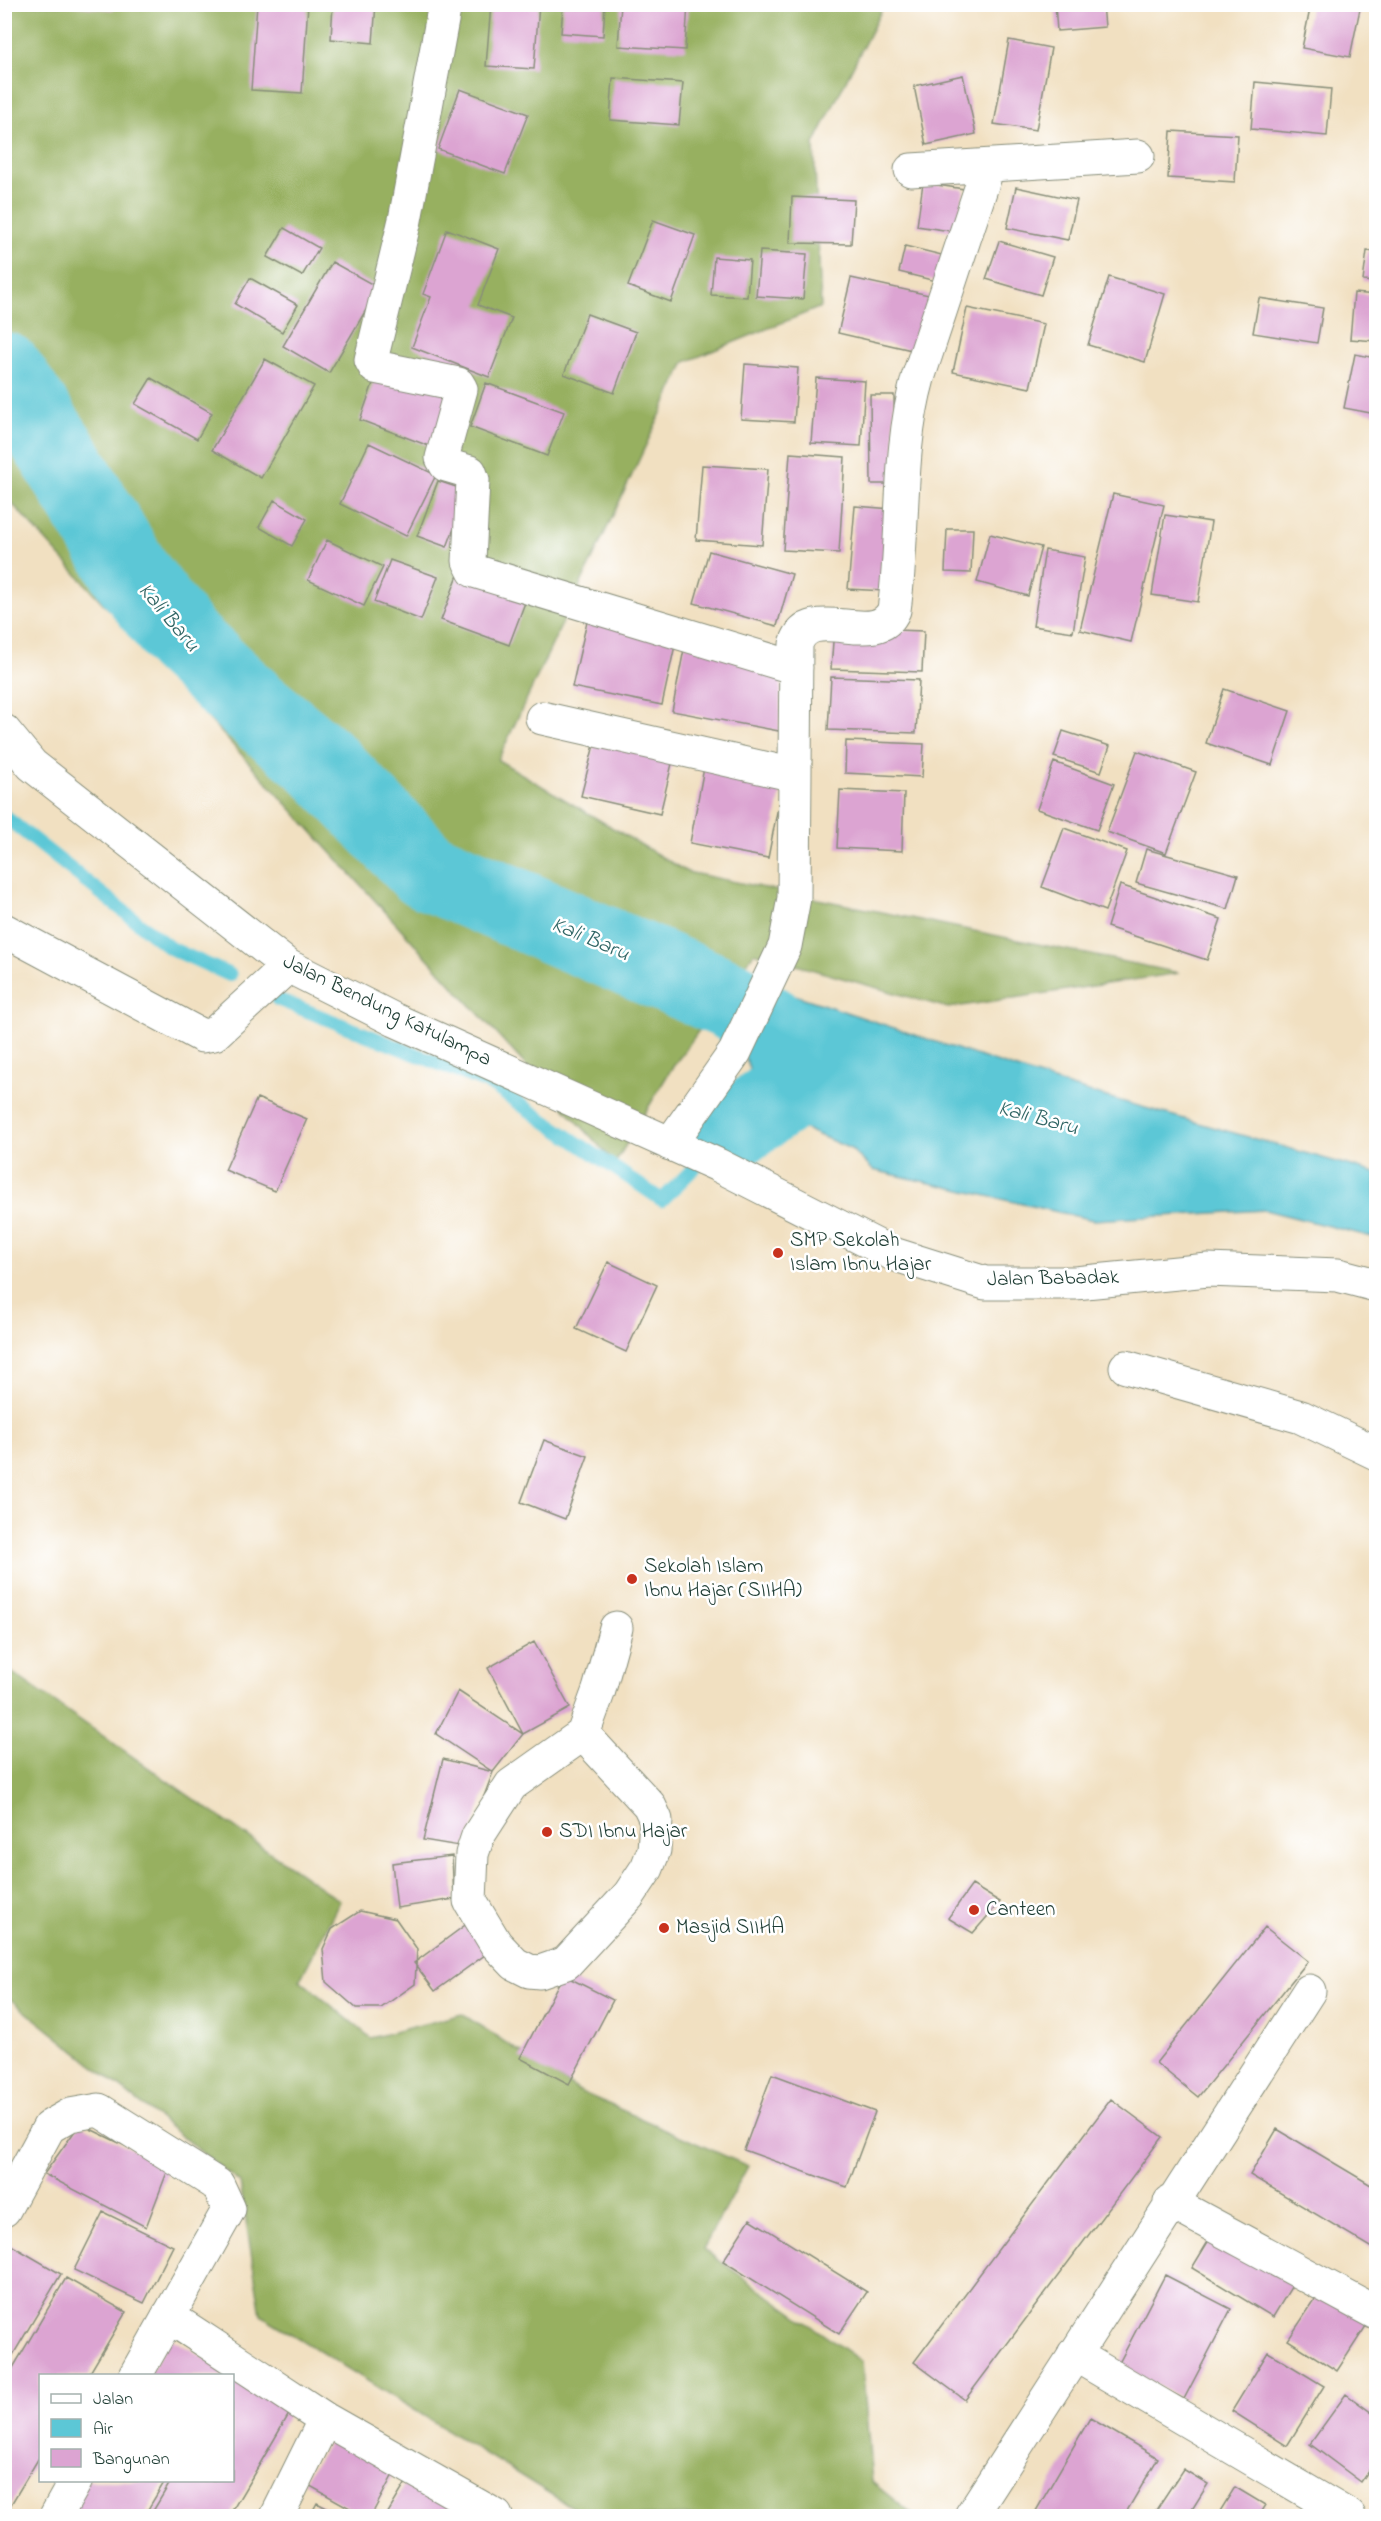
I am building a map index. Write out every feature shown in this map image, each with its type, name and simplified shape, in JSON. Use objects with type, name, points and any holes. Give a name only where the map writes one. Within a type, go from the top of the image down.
[{"type":"street","points":[[445,4],[405,220],[370,360],[375,367],[458,384],[461,389],[442,458],[446,465],[470,472],[473,480],[469,561],[474,571],[796,668]]},
{"type":"street","points":[[911,170],[1137,156]]},
{"type":"street","points":[[692,1154],[735,1052],[785,946],[794,898],[798,640],[808,628],[815,625],[873,627],[887,621],[894,610],[904,464],[911,406],[918,378],[988,167]]},
{"type":"street","points":[[542,717],[795,775]]},
{"type":"street","name":"Jalan Bendung Katulampa","points":[[4,731],[33,765],[288,966],[395,1020],[692,1154]]},
{"type":"street","points":[[4,930],[202,1036],[214,1034],[288,966]]},
{"type":"street","name":"Jalan Babadak","points":[[692,1154],[893,1254],[986,1283],[1075,1283],[1208,1270],[1338,1275],[1377,1285]]},
{"type":"street","points":[[1126,1367],[1301,1418],[1377,1453]]},
{"type":"street","points":[[583,1734],[649,1805],[656,1820],[654,1850],[637,1885],[573,1958],[550,1971],[529,1971],[515,1964],[496,1944],[470,1901],[471,1854],[478,1836],[511,1785],[583,1734],[616,1628]]},
{"type":"street","points":[[975,2515],[1170,2202],[1309,1991]]},
{"type":"street","points":[[4,2210],[49,2127],[70,2115],[99,2110],[218,2186],[229,2209],[136,2374]]},
{"type":"street","points":[[1170,2202],[1377,2313]]},
{"type":"street","points":[[168,2316],[326,2420],[496,2517]]},
{"type":"street","points":[[1074,2354],[1349,2517]]},
{"type":"street","points":[[277,2517],[326,2420]]},
{"type":"street","points":[[56,2517],[75,2482]]},
{"type":"green space","points":[[5,5],[884,5],[814,144],[821,307],[685,362],[498,760],[687,872],[1179,973],[948,1008],[754,953],[670,1071],[615,1163],[5,496]]},
{"type":"green space","points":[[4,1667],[340,1901],[300,1980],[371,2038],[462,2014],[581,2092],[748,2166],[703,2249],[862,2362],[872,2482],[914,2516],[586,2516],[261,2315],[240,2183],[5,1995]]},
{"type":"water","points":[[777,989],[1071,1087],[1376,1173],[1376,1238],[1265,1210],[1093,1220],[873,1170],[851,1149],[763,1111],[745,1056]]},
{"type":"building","points":[[55,4],[114,4],[114,10]]},
{"type":"building","points":[[257,4],[308,4],[302,93],[251,90]]},
{"type":"building","points":[[333,4],[376,4],[373,43],[331,39]]},
{"type":"building","points":[[491,4],[539,4],[534,69],[486,66]]},
{"type":"building","points":[[621,4],[688,4],[685,50],[618,46]]},
{"type":"building","points":[[1055,4],[1103,4],[1105,27],[1057,31]]},
{"type":"building","points":[[1311,4],[1361,4],[1350,57],[1302,48]]},
{"type":"building","points":[[563,5],[605,5],[603,36],[561,33]]},
{"type":"building","points":[[1009,40],[1051,48],[1036,130],[994,124]]},
{"type":"building","points":[[963,75],[976,134],[926,145],[914,86]]},
{"type":"building","points":[[613,78],[683,83],[679,125],[610,120]]},
{"type":"building","points":[[1255,82],[1331,89],[1327,136],[1251,129]]},
{"type":"building","points":[[460,89],[528,114],[505,174],[438,149]]},
{"type":"building","points":[[1171,131],[1238,135],[1235,182],[1168,178]]},
{"type":"building","points":[[923,183],[964,189],[957,232],[917,226]]},
{"type":"building","points":[[1016,187],[1077,200],[1068,240],[1007,228]]},
{"type":"building","points":[[792,197],[854,200],[851,244],[790,243]]},
{"type":"building","points":[[653,220],[695,235],[671,302],[628,286]]},
{"type":"building","points":[[284,228],[319,248],[302,276],[267,257]]},
{"type":"building","points":[[447,229],[499,249],[478,305],[512,318],[489,377],[412,347],[431,297],[423,294]]},
{"type":"building","points":[[999,241],[1053,257],[1041,295],[986,279]]},
{"type":"building","points":[[905,246],[950,257],[944,283],[899,272]]},
{"type":"building","points":[[760,251],[807,254],[803,299],[756,296]]},
{"type":"building","points":[[1367,251],[1376,252],[1376,282],[1363,281]]},
{"type":"building","points":[[714,257],[750,260],[747,297],[711,295]]},
{"type":"building","points":[[332,262],[379,288],[329,373],[283,346]]},
{"type":"building","points":[[1109,277],[1165,294],[1145,362],[1088,345]]},
{"type":"building","points":[[250,278],[298,305],[282,332],[235,304]]},
{"type":"building","points":[[851,278],[929,295],[916,351],[838,333]]},
{"type":"building","points":[[1354,293],[1376,295],[1376,341],[1350,339]]},
{"type":"building","points":[[1259,298],[1323,308],[1317,343],[1253,333]]},
{"type":"building","points":[[967,308],[1044,324],[1030,388],[953,372]]},
{"type":"building","points":[[587,314],[636,332],[614,393],[564,374]]},
{"type":"building","points":[[1355,354],[1376,358],[1376,414],[1344,408]]},
{"type":"building","points":[[265,359],[314,386],[261,478],[212,450]]},
{"type":"building","points":[[745,364],[798,368],[794,422],[741,419]]},
{"type":"building","points":[[377,372],[454,389],[437,449],[360,420]]},
{"type":"building","points":[[151,378],[212,413],[197,439],[135,404]]},
{"type":"building","points":[[816,378],[865,381],[861,446],[811,443]]},
{"type":"building","points":[[486,383],[564,412],[547,456],[470,427]]},
{"type":"building","points":[[870,395],[894,395],[895,484],[871,484]]},
{"type":"building","points":[[369,443],[436,475],[406,536],[340,504]]},
{"type":"building","points":[[790,453],[845,457],[839,553],[783,550]]},
{"type":"building","points":[[702,465],[768,469],[762,545],[696,540]]},
{"type":"building","points":[[438,481],[468,491],[447,547],[417,536]]},
{"type":"building","points":[[1113,494],[1164,505],[1131,642],[1080,630]]},
{"type":"building","points":[[274,500],[307,519],[292,546],[259,527]]},
{"type":"building","points":[[855,506],[892,509],[885,591],[848,589]]},
{"type":"building","points":[[1165,515],[1211,522],[1198,602],[1152,595]]},
{"type":"building","points":[[947,529],[973,529],[971,573],[945,572]]},
{"type":"building","points":[[990,534],[1041,547],[1028,596],[977,582]]},
{"type":"building","points":[[327,540],[383,567],[364,606],[308,580]]},
{"type":"building","points":[[1045,550],[1085,557],[1073,632],[1033,626]]},
{"type":"building","points":[[709,551],[792,574],[777,626],[694,603]]},
{"type":"building","points":[[390,560],[438,577],[421,620],[374,602]]},
{"type":"building","points":[[458,575],[526,600],[509,645],[441,620]]},
{"type":"building","points":[[588,617],[677,636],[662,705],[572,687]]},
{"type":"building","points":[[834,628],[924,631],[922,672],[831,669]]},
{"type":"building","points":[[685,644],[782,667],[779,731],[672,711]]},
{"type":"building","points":[[831,677],[919,680],[916,733],[828,730]]},
{"type":"building","points":[[1224,689],[1290,711],[1272,765],[1206,743]]},
{"type":"building","points":[[1063,731],[1110,746],[1101,772],[1054,757]]},
{"type":"building","points":[[597,733],[675,751],[660,814],[581,796]]},
{"type":"building","points":[[846,741],[924,744],[922,777],[845,773]]},
{"type":"building","points":[[1137,751],[1196,772],[1166,853],[1107,832]]},
{"type":"building","points":[[705,762],[784,776],[768,858],[690,843]]},
{"type":"building","points":[[1054,762],[1114,784],[1097,830],[1037,809]]},
{"type":"building","points":[[840,790],[904,793],[902,851],[837,848]]},
{"type":"building","points":[[1064,828],[1127,851],[1105,911],[1042,887]]},
{"type":"building","points":[[1146,849],[1238,875],[1228,909],[1136,883]]},
{"type":"building","points":[[1120,885],[1221,919],[1207,960],[1107,927]]},
{"type":"building","points":[[257,1098],[307,1119],[275,1191],[225,1170]]},
{"type":"building","points":[[608,1262],[657,1285],[626,1352],[576,1329]]},
{"type":"building","points":[[544,1440],[588,1456],[565,1519],[521,1502]]},
{"type":"building","points":[[534,1642],[570,1708],[523,1734],[488,1668]]},
{"type":"building","points":[[458,1691],[523,1734],[493,1772],[436,1734]]},
{"type":"building","points":[[443,1759],[493,1772],[465,1847],[423,1840]]},
{"type":"building","points":[[452,1856],[454,1899],[397,1908],[392,1863]]},
{"type":"building","name":"Canteen","points":[[972,1885],[1000,1902],[973,1933],[948,1918]]},
{"type":"building","points":[[360,1911],[396,1919],[417,1949],[415,1984],[381,2008],[356,2008],[326,1982],[323,1949],[332,1929]]},
{"type":"building","points":[[468,1923],[489,1952],[435,1991],[414,1963]]},
{"type":"building","points":[[1265,1927],[1308,1961],[1198,2097],[1156,2063]]},
{"type":"building","points":[[563,1975],[613,2000],[569,2084],[520,2058]]},
{"type":"building","points":[[772,2074],[875,2112],[847,2187],[744,2150]]},
{"type":"building","points":[[1111,2099],[1162,2137],[965,2400],[914,2362]]},
{"type":"building","points":[[80,2124],[169,2167],[146,2227],[44,2174]]},
{"type":"building","points":[[1277,2129],[1376,2188],[1376,2250],[1250,2175]]},
{"type":"building","points":[[103,2212],[173,2246],[144,2303],[74,2270]]},
{"type":"building","points":[[750,2219],[867,2292],[839,2334],[723,2261]]},
{"type":"building","points":[[1215,2230],[1296,2279],[1273,2317],[1192,2268]]},
{"type":"building","points":[[4,2241],[61,2274],[4,2370]]},
{"type":"building","points":[[1165,2275],[1231,2309],[1184,2399],[1118,2365]]},
{"type":"building","points":[[66,2278],[126,2312],[89,2374],[39,2374],[39,2458],[4,2516],[4,2383]]},
{"type":"building","points":[[1320,2292],[1368,2323],[1337,2371],[1288,2340]]},
{"type":"building","points":[[170,2338],[229,2372],[228,2374],[149,2374]]},
{"type":"building","points":[[1268,2352],[1324,2386],[1287,2446],[1232,2411]]},
{"type":"building","points":[[234,2378],[292,2409],[229,2516],[150,2516],[170,2482],[234,2482]]},
{"type":"building","points":[[1346,2394],[1376,2416],[1376,2460],[1361,2482],[1310,2444]]},
{"type":"building","points":[[1090,2418],[1158,2458],[1124,2516],[1033,2516]]},
{"type":"building","points":[[335,2432],[397,2467],[371,2516],[364,2516],[303,2482]]},
{"type":"building","points":[[1183,2469],[1208,2484],[1188,2516],[1152,2516]]},
{"type":"building","points":[[413,2471],[480,2516],[386,2516]]},
{"type":"building","points":[[85,2482],[164,2482],[144,2516],[65,2516]]},
{"type":"building","points":[[1235,2487],[1265,2505],[1258,2516],[1217,2516]]},
{"type":"building","points":[[317,2503],[342,2516],[310,2516]]},
{"type":"waterway","name":"Kali Baru","points":[[4,372],[56,449],[132,575],[182,640],[254,707],[318,759],[425,869],[732,1001],[830,1065]]},
{"type":"waterway","points":[[4,816],[170,948],[230,975]]},
{"type":"waterway","points":[[277,999],[490,1084],[662,1200],[730,1132]]},
{"type":"waterway","points":[[730,1132],[828,1064]]},
{"type":"place","name":"SMP Sekolah Islam Ibnu Hajar","points":[[778,1253]]},
{"type":"place","name":"Sekolah Islam Ibnu Hajar (SIIHA)","points":[[632,1579]]},
{"type":"place","name":"SDI Ibnu Hajar","points":[[547,1832]]},
{"type":"place","name":"Canteen","points":[[974,1910]]},
{"type":"place","name":"Masjid SIIHA","points":[[664,1928]]}]
